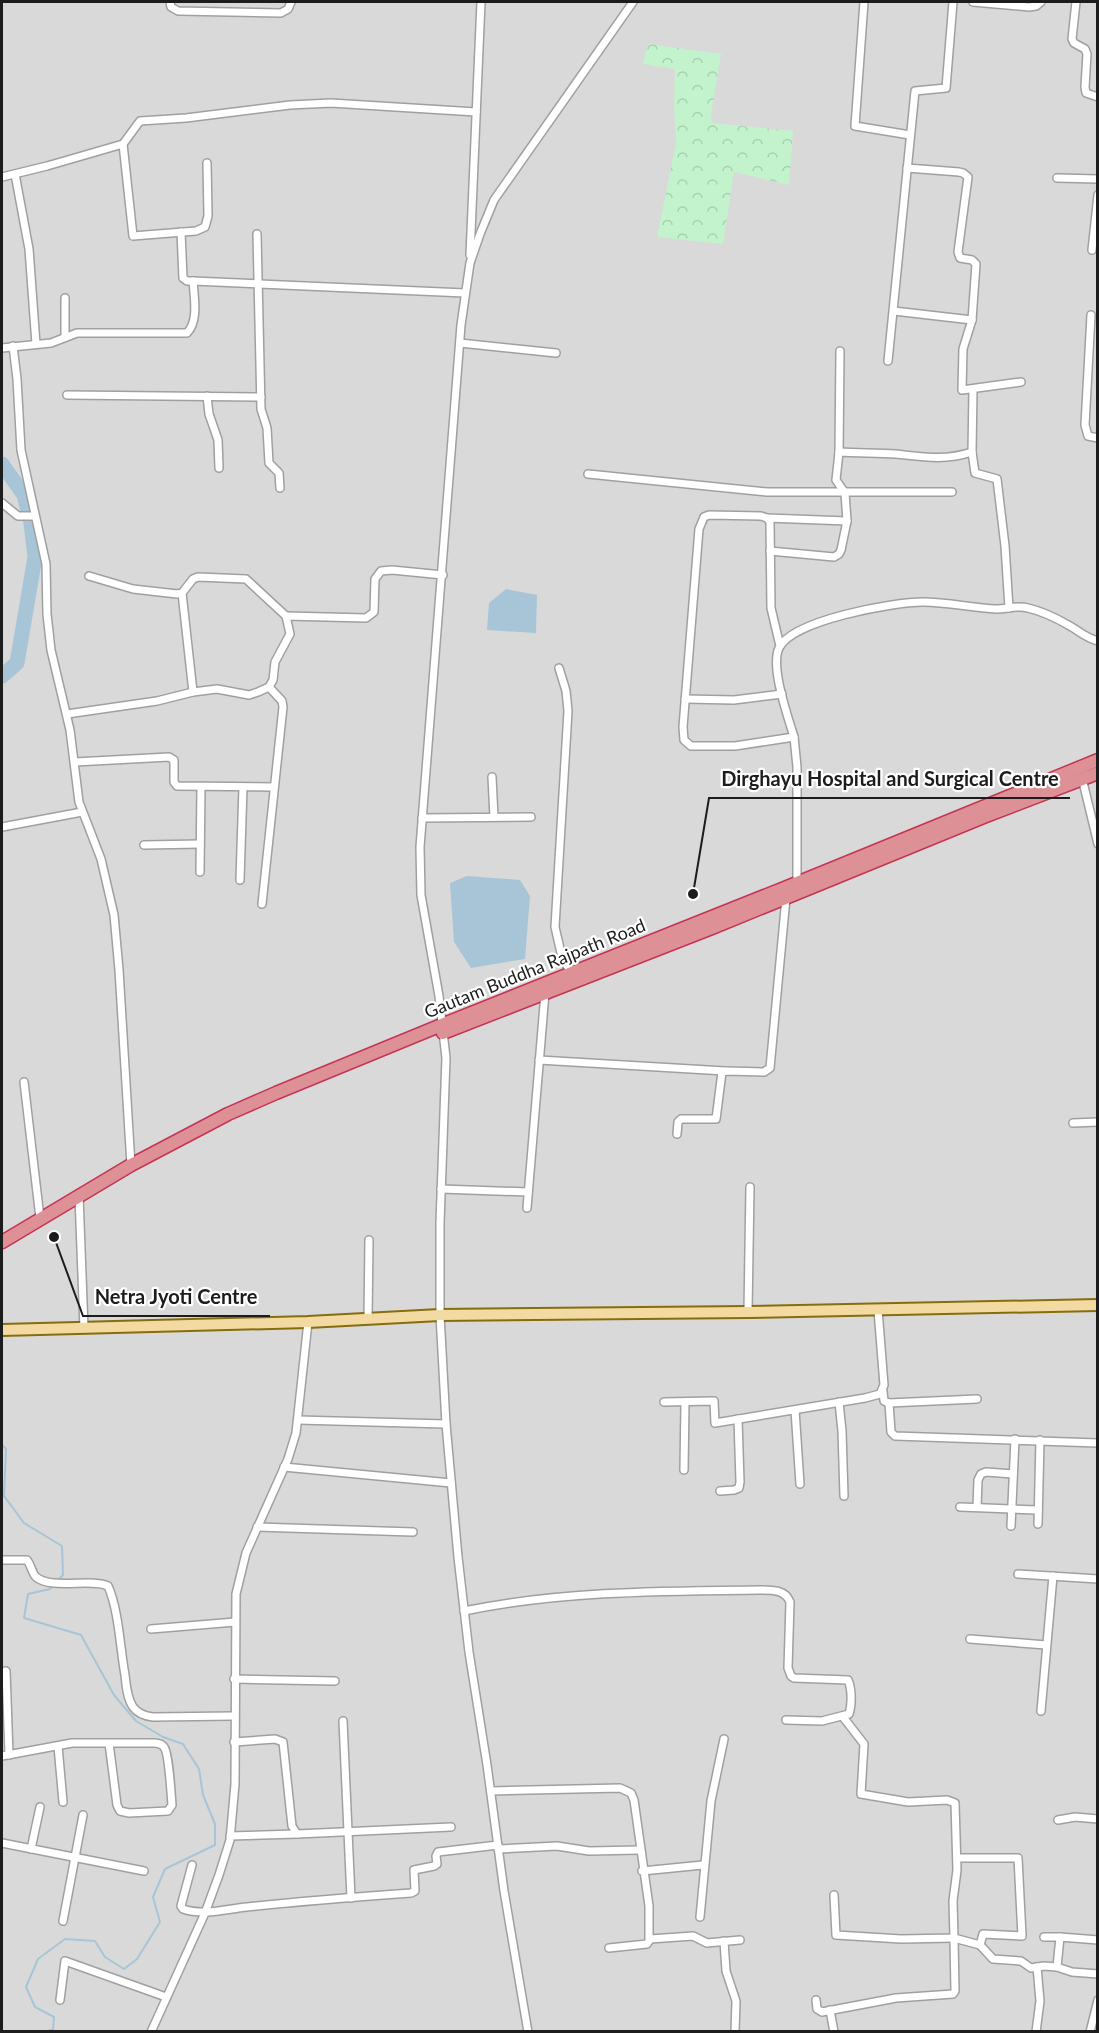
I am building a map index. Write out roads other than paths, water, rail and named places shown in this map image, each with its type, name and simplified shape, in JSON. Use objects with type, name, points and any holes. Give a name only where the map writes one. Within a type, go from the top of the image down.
[{"type":"highway","name":"Gautam Buddha Rajpath Road","points":[[2,1242],[40,1218],[80,1200],[131,1165],[228,1114],[545,989],[571,975],[797,883],[1080,773],[1098,760]]},
{"type":"highway","points":[[545,989],[786,898],[986,816],[1080,773],[1098,773]]},
{"type":"highway","points":[[2,1251],[80,1200],[251,1112],[444,1028]]},
{"type":"main road","points":[[2,1330],[308,1322],[440,1315],[1098,1305]]},
{"type":"street","points":[[170,2],[171,7],[178,11],[281,13],[288,9],[291,2]]},
{"type":"street","points":[[481,2],[470,263],[460,343],[422,818],[421,895],[444,1028],[446,1058],[441,1189],[440,1315],[451,1483],[464,1611],[498,1847],[528,2031]]},
{"type":"street","points":[[470,263],[494,201],[633,2]]},
{"type":"street","points":[[864,2],[855,126],[910,135]]},
{"type":"street","points":[[888,361],[915,91],[946,88],[953,2]]},
{"type":"street","points":[[973,2],[1029,7],[1041,2]]},
{"type":"street","points":[[1076,2],[1072,39],[1074,43],[1085,49],[1087,54],[1086,93],[1098,97]]},
{"type":"street","points":[[2,177],[123,144],[140,121],[186,118],[290,105],[349,103],[476,112]]},
{"type":"street","points":[[123,144],[133,236],[202,229],[207,223],[207,163]]},
{"type":"street","points":[[907,168],[963,172],[968,177],[958,252],[960,258],[972,260],[976,264],[972,320],[963,349],[962,390],[1021,382]]},
{"type":"street","points":[[15,174],[29,249],[36,344]]},
{"type":"street","points":[[1057,178],[1098,179]]},
{"type":"street","points":[[1092,250],[1098,195]]},
{"type":"street","points":[[181,232],[183,278],[187,281],[465,293]]},
{"type":"street","points":[[257,234],[261,409],[267,428],[269,463],[279,473],[280,488]]},
{"type":"street","points":[[2,348],[51,343],[65,336],[86,333],[187,333],[191,329],[194,316],[193,281]]},
{"type":"street","points":[[65,298],[65,336]]},
{"type":"street","points":[[894,311],[972,320]]},
{"type":"street","points":[[1091,315],[1085,425],[1088,436],[1098,438]]},
{"type":"street","points":[[460,343],[556,353]]},
{"type":"street","points":[[13,346],[21,450],[30,517],[46,564],[51,650],[67,714],[82,812],[101,859],[114,915],[131,1165]]},
{"type":"street","points":[[770,550],[837,556],[841,550],[847,521],[845,493],[836,480],[839,452],[840,351]]},
{"type":"street","points":[[973,389],[972,452],[975,473],[998,479],[1009,608]]},
{"type":"street","points":[[67,395],[261,397]]},
{"type":"street","points":[[207,396],[209,414],[218,440],[219,468]]},
{"type":"street","points":[[839,452],[954,458],[972,452]]},
{"type":"street","points":[[588,474],[767,492],[952,492]]},
{"type":"street","points":[[2,503],[12,513],[30,517]]},
{"type":"street","points":[[794,737],[735,746],[691,746],[687,744],[683,735],[700,521],[709,515],[847,521]]},
{"type":"street","points":[[767,518],[770,528],[771,608],[780,646],[777,656],[782,694],[794,737],[797,767],[797,883]]},
{"type":"street","points":[[286,616],[366,618],[374,612],[375,579],[381,571],[443,575]]},
{"type":"street","points":[[89,576],[133,588],[182,593]]},
{"type":"street","points":[[67,714],[158,701],[193,692],[217,689],[249,695],[269,687],[273,680],[275,662],[290,634],[286,616],[246,579],[198,577],[193,579],[182,593],[193,692]]},
{"type":"street","points":[[780,646],[789,638],[825,620],[844,614],[920,602],[996,609],[1021,607],[1032,609],[1069,625],[1091,639],[1098,640]]},
{"type":"street","points":[[559,668],[566,691],[568,711],[555,927],[561,953],[571,975]]},
{"type":"street","points":[[262,904],[283,707],[282,701],[269,687]]},
{"type":"street","points":[[685,699],[734,700],[782,694]]},
{"type":"street","points":[[75,762],[169,757],[174,760],[176,785],[274,787]]},
{"type":"street","points":[[1080,773],[1098,844]]},
{"type":"street","points":[[492,777],[494,817]]},
{"type":"street","points":[[200,872],[201,787]]},
{"type":"street","points":[[240,880],[243,787]]},
{"type":"street","points":[[2,827],[82,812]]},
{"type":"street","points":[[422,818],[531,817]]},
{"type":"street","points":[[144,845],[200,844]]},
{"type":"street","points":[[539,1060],[764,1072],[770,1068],[786,898]]},
{"type":"street","points":[[527,1208],[545,989]]},
{"type":"street","points":[[677,1134],[678,1122],[681,1119],[716,1119],[721,1076],[727,1071]]},
{"type":"street","points":[[24,1082],[40,1218]]},
{"type":"street","points":[[1072,1123],[1098,1122]]},
{"type":"street","points":[[748,1312],[750,1187]]},
{"type":"street","points":[[441,1189],[528,1192]]},
{"type":"street","points":[[80,1200],[84,1328]]},
{"type":"street","points":[[368,1319],[369,1240]]},
{"type":"street","points":[[878,1310],[884,1401],[889,1403],[977,1399]]},
{"type":"street","points":[[152,2031],[205,1913],[230,1836],[235,1784],[235,1622],[239,1575],[293,1442],[308,1322]]},
{"type":"street","points":[[664,1402],[714,1401],[715,1423],[874,1396],[882,1391]]},
{"type":"street","points":[[684,1470],[685,1401]]},
{"type":"street","points":[[839,1402],[844,1496]]},
{"type":"street","points":[[889,1403],[891,1432],[895,1436],[1098,1443]]},
{"type":"street","points":[[795,1410],[800,1484]]},
{"type":"street","points":[[720,1491],[739,1488],[738,1419]]},
{"type":"street","points":[[297,1420],[446,1424]]},
{"type":"street","points":[[1011,1526],[1015,1439]]},
{"type":"street","points":[[1038,1524],[1040,1440]]},
{"type":"street","points":[[284,1467],[451,1483]]},
{"type":"street","points":[[977,1507],[978,1480],[981,1474],[986,1472],[1013,1474]]},
{"type":"street","points":[[960,1507],[1038,1510]]},
{"type":"street","points":[[257,1527],[412,1532]]},
{"type":"street","points":[[2,1560],[27,1560],[37,1577],[50,1581],[100,1583],[108,1586],[115,1613],[128,1693],[138,1712],[144,1716],[153,1717],[234,1716]]},
{"type":"street","points":[[1018,1574],[1098,1579]]},
{"type":"street","points":[[1041,1711],[1053,1576]]},
{"type":"street","points":[[464,1611],[505,1602],[570,1595],[775,1590],[785,1594],[790,1602],[788,1668],[790,1676],[848,1680],[850,1685],[851,1709],[849,1714],[822,1721],[786,1720]]},
{"type":"street","points":[[151,1629],[235,1622]]},
{"type":"street","points":[[970,1639],[1046,1645]]},
{"type":"street","points":[[2,1672],[6,1671],[5,1756],[72,1743],[109,1743],[155,1743],[163,1746],[169,1775],[171,1809],[129,1813],[120,1811],[117,1805],[109,1743]]},
{"type":"street","points":[[234,1679],[335,1681]]},
{"type":"street","points":[[816,2000],[819,2011],[896,1998],[953,1994],[955,1991],[953,1901],[957,1858],[956,1807],[952,1801],[908,1802],[861,1794],[864,1744],[843,1717]]},
{"type":"street","points":[[344,1721],[351,1898]]},
{"type":"street","points":[[234,1742],[275,1739],[283,1742],[292,1826],[297,1834]]},
{"type":"street","points":[[700,1917],[703,1865],[711,1801],[724,1739]]},
{"type":"street","points":[[58,1746],[63,1802]]},
{"type":"street","points":[[490,1791],[626,1789],[631,1793],[634,1800],[642,1871],[649,1906],[650,1939],[647,1944],[609,1948]]},
{"type":"street","points":[[31,1849],[40,1807]]},
{"type":"street","points":[[63,1921],[83,1815]]},
{"type":"street","points":[[1058,1820],[1083,1816],[1098,1819]]},
{"type":"street","points":[[230,1836],[451,1827]]},
{"type":"street","points":[[2,1843],[144,1871]]},
{"type":"street","points":[[192,1865],[181,1906],[189,1911],[205,1913],[246,1907],[411,1893],[415,1891],[414,1870],[434,1866],[438,1852],[498,1847],[556,1846],[589,1851],[640,1850]]},
{"type":"street","points":[[957,1858],[1018,1858],[1022,1936],[983,1934],[981,1945]]},
{"type":"street","points":[[642,1871],[703,1865]]},
{"type":"street","points":[[834,1895],[836,1935],[901,1939],[954,1938],[981,1945],[993,1959],[1021,1961],[1030,1968],[1057,1967],[1072,1972],[1098,1974]]},
{"type":"street","points":[[650,1939],[693,1936],[707,1943],[740,1940]]},
{"type":"street","points":[[1044,1937],[1098,1940]]},
{"type":"street","points":[[1057,1967],[1060,1938]]},
{"type":"street","points":[[724,1941],[726,1971],[736,2001],[735,2031]]},
{"type":"street","points":[[60,2000],[65,1961],[166,1997]]},
{"type":"street","points":[[1036,2031],[1040,2001],[1037,1967]]},
{"type":"street","points":[[1090,2031],[1098,2000]]},
{"type":"street","points":[[830,2010],[834,2031]]},
{"type":"water","points":[[506,589],[537,595],[536,633],[487,630],[489,603]]},
{"type":"water","points":[[467,876],[520,880],[530,896],[525,959],[471,968],[454,942],[450,883]]},
{"type":"waterway","points":[[2,464],[24,495],[31,523],[35,557],[17,663],[2,676]]},
{"type":"waterway","points":[[2,1445],[6,1449],[4,1496],[24,1523],[62,1546],[63,1575],[58,1580]]},
{"type":"waterway","points":[[45,2032],[53,2029],[54,2017],[35,2007],[26,1987],[38,1959],[65,1939],[95,1941],[105,1957],[124,1969],[137,1959],[160,1922],[153,1897],[165,1869],[215,1845],[215,1824],[203,1795],[199,1769],[183,1744],[163,1737],[136,1721],[114,1695],[81,1635],[24,1618],[28,1594],[50,1589],[54,1585]]},
{"type":"place","name":"Dirghayu Hospital and Surgical Centre","points":[[693,894]]},
{"type":"place","name":"Netra Jyoti Centre","points":[[54,1237]]}]
